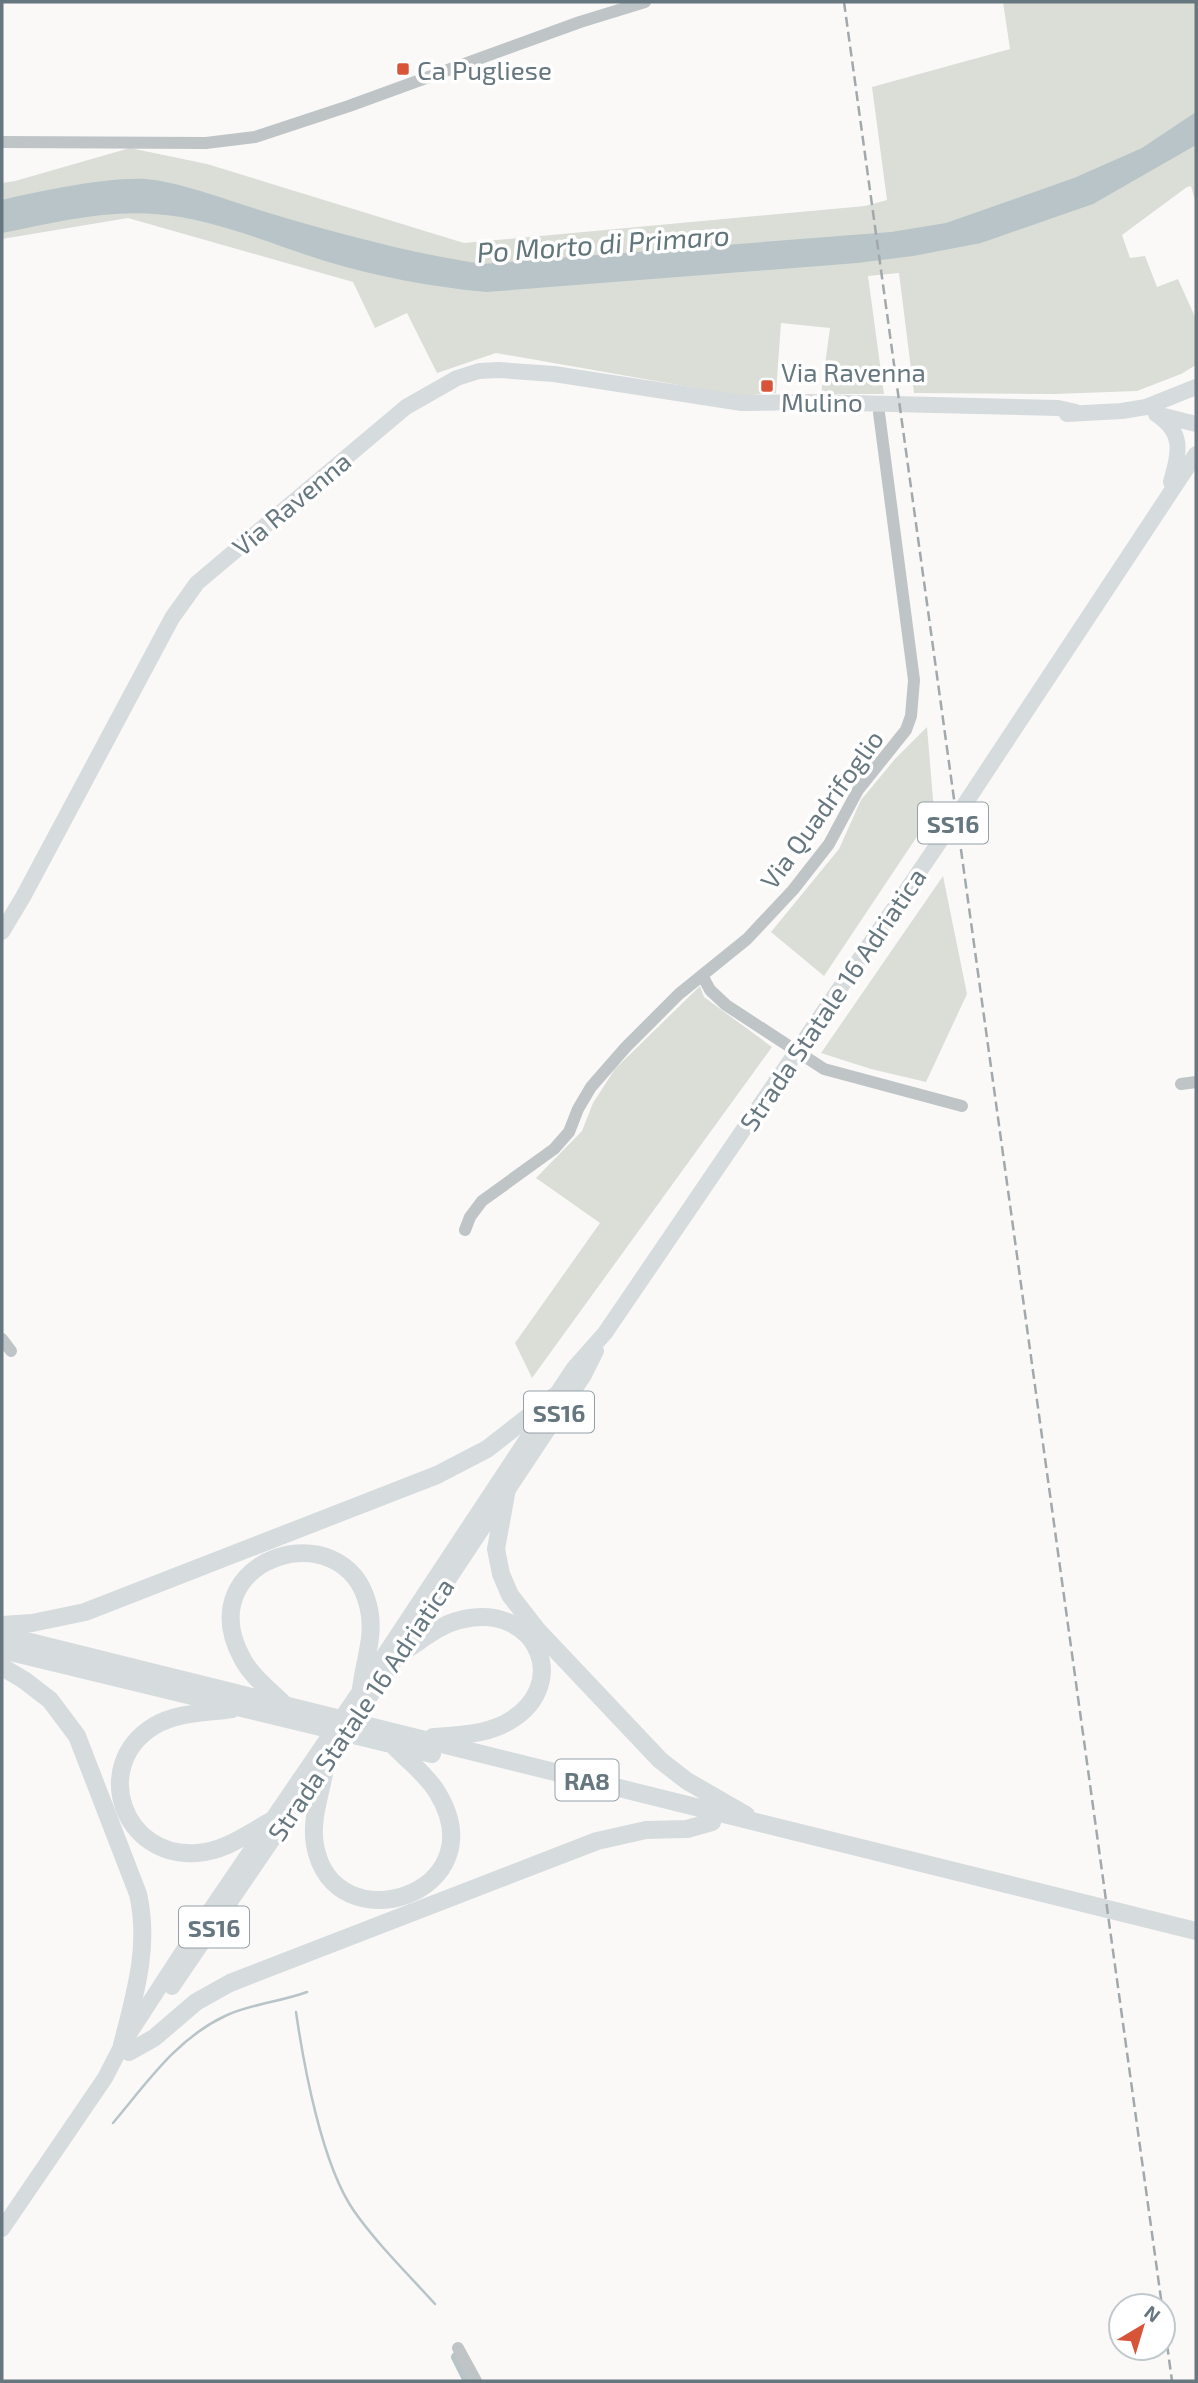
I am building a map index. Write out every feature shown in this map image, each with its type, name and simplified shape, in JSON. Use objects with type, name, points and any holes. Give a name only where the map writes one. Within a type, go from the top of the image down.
[{"type":"highway","points":[[2,1625],[32,1623],[85,1612],[418,1483],[487,1449],[555,1396]]},
{"type":"highway","points":[[508,1489],[496,1549],[501,1574],[517,1607],[660,1760],[687,1781],[758,1822]]},
{"type":"highway","points":[[285,1705],[247,1667],[234,1641],[232,1624],[234,1598],[251,1570],[286,1556],[306,1553],[324,1556],[342,1565],[361,1587],[371,1624],[370,1646],[361,1689]]},
{"type":"highway","points":[[400,1654],[411,1637],[461,1620],[483,1616],[504,1620],[521,1628],[533,1641],[541,1657],[540,1685],[529,1704],[504,1724],[464,1735],[416,1738]]},
{"type":"highway","name":"RA8","points":[[2,1635],[758,1822],[1196,1943]]},
{"type":"highway","name":"RA8","points":[[2,1650],[712,1822],[1196,1931]]},
{"type":"highway","points":[[2,1667],[24,1679],[50,1700],[77,1736],[138,1894],[143,1913],[144,1947],[125,2048],[154,2038],[181,2013],[209,1994],[276,1964],[597,1841],[646,1830],[687,1829],[712,1822]]},
{"type":"highway","points":[[242,1707],[188,1713],[167,1719],[147,1731],[132,1745],[127,1755],[121,1776],[120,1794],[127,1815],[139,1833],[156,1846],[175,1852],[200,1853],[225,1847],[271,1821]]},
{"type":"highway","points":[[327,1761],[313,1831],[317,1853],[326,1874],[343,1889],[364,1898],[387,1900],[409,1896],[427,1885],[442,1868],[447,1859],[450,1838],[447,1816],[438,1793],[394,1746]]},
{"type":"main road","name":"Via Ravenna","points":[[2,932],[184,599],[209,572],[406,407],[457,378],[499,370],[554,374],[710,399],[813,411],[1058,416],[1076,412],[1133,410],[1196,424]]},
{"type":"main road","name":"Via Ravenna","points":[[1133,410],[1196,387]]},
{"type":"main road","name":"Via Ravenna","points":[[1174,397],[1196,397]]},
{"type":"main road","name":"Via Ravenna","points":[[768,404],[808,402],[1058,408],[1076,412]]},
{"type":"main road","points":[[1156,414],[1171,426],[1178,445],[1177,465],[1166,499]]},
{"type":"main road","name":"Strada Statale 16 Adriatica","points":[[411,1637],[555,1396],[574,1368],[605,1333],[951,825],[1196,454]]},
{"type":"main road","name":"Strada Statale 16 Adriatica","points":[[2,2229],[292,1800],[361,1689],[411,1637],[584,1375],[605,1333]]},
{"type":"main road","name":"Strada Statale 16 Adriatica","points":[[125,2048],[271,1821],[327,1761],[400,1654]]},
{"type":"street","points":[[2,142],[206,143],[255,137],[349,106],[580,22],[645,2]]},
{"type":"street","name":"Via Quadrifoglio","points":[[466,1230],[470,1217],[482,1201],[554,1149],[569,1132],[578,1110],[606,1069],[679,994],[747,939],[793,890],[829,844],[858,790],[906,730],[911,716],[914,680],[879,413]]},
{"type":"street","points":[[702,975],[710,990],[726,1005],[824,1069],[962,1106]]},
{"type":"street","points":[[1181,1084],[1196,1082]]},
{"type":"street","points":[[2,1339],[11,1351]]},
{"type":"street","points":[[458,2348],[476,2381]]},
{"type":"shaded area","points":[[1003,2],[1196,2],[1196,204],[1191,186],[1187,187],[1122,235],[1130,258],[1145,256],[1157,287],[1178,279],[1196,319],[1196,365],[1181,374],[1137,391],[1054,394],[914,393],[899,273],[868,276],[884,394],[821,394],[830,328],[781,323],[776,393],[741,396],[496,353],[437,373],[407,313],[375,328],[353,282],[128,218],[2,239],[2,183],[130,148],[207,164],[464,243],[865,206],[887,200],[872,87],[1010,49]]},
{"type":"shaded area","points":[[1196,112],[1196,145],[1093,204],[981,243],[857,263],[487,292],[365,272],[220,226],[177,216],[117,214],[2,233],[2,200],[74,185],[129,179],[175,184],[349,235],[482,264],[891,232],[946,223],[1074,178],[1142,148]]},
{"type":"shaded area","points":[[927,727],[934,811],[824,976],[771,932],[839,849],[861,800],[895,759]]},
{"type":"shaded area","points":[[943,876],[967,994],[926,1082],[871,1069],[821,1053]]},
{"type":"shaded area","points":[[700,986],[704,997],[772,1047],[532,1378],[515,1343],[600,1223],[536,1178],[582,1131],[593,1103],[615,1069]]},
{"type":"waterway","points":[[113,2123],[163,2064],[191,2037],[207,2026],[235,2012],[307,1992]]},
{"type":"waterway","points":[[296,2012],[316,2115],[343,2191],[373,2236],[435,2304]]},
{"type":"waterway","points":[[456,2357],[468,2381]]},
{"type":"railway","points":[[844,2],[1160,2292]]},
{"type":"railway","points":[[1169,2362],[1172,2381]]},
{"type":"place","name":"Ca Pugliese","points":[[403,69]]},
{"type":"place","name":"Via Ravenna Mulino","points":[[767,386]]},
{"type":"water label","name":"Po Morto di Primaro","points":[[603,243]]}]
